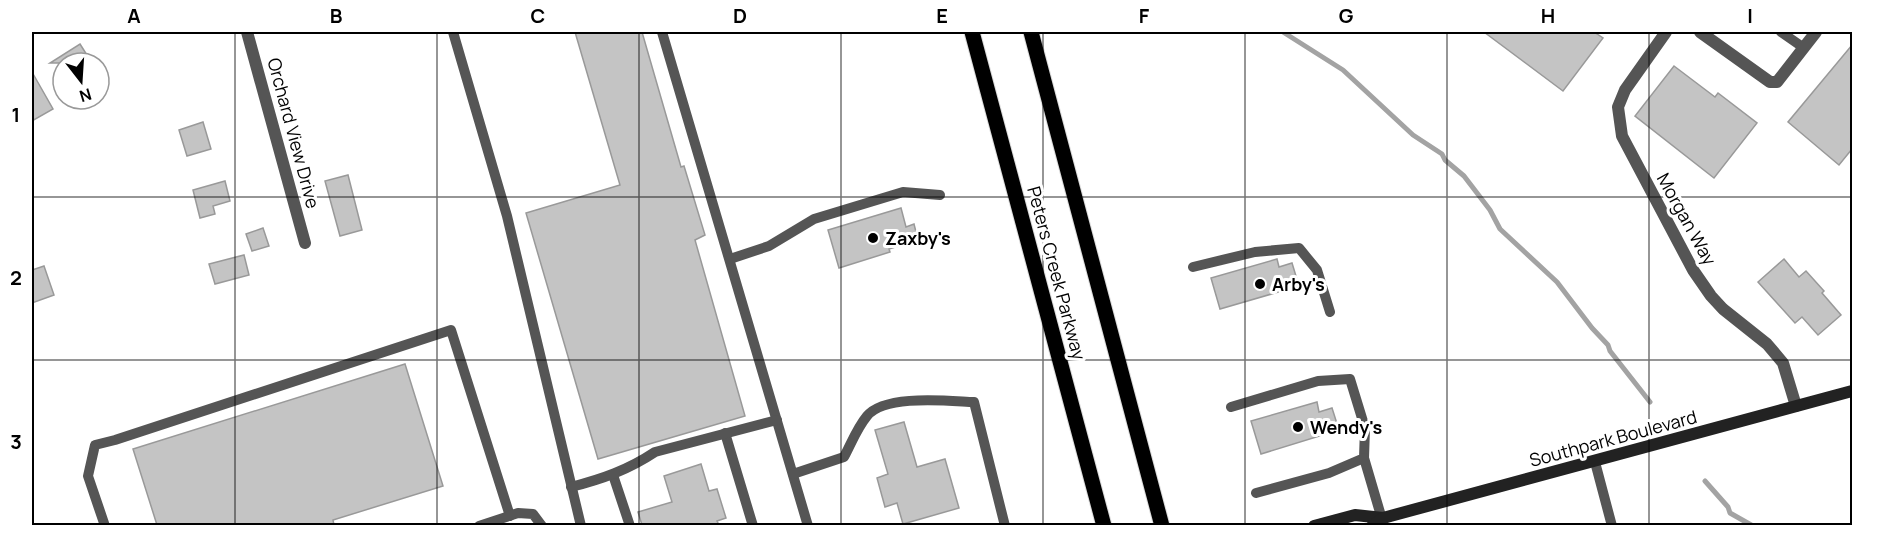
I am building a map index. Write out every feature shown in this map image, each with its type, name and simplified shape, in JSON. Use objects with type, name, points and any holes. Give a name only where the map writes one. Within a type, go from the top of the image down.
[{"type":"main road","name":"Peters Creek Parkway","points":[[972,32],[1104,525]]},
{"type":"main road","name":"Peters Creek Parkway","points":[[1031,32],[1162,525]]},
{"type":"street","name":"Orchard View Drive","points":[[247,32],[305,243]]},
{"type":"street","name":"Morgan Way","points":[[1666,32],[1625,90],[1618,107],[1622,136],[1693,270],[1723,309],[1767,344],[1783,363],[1796,406]]},
{"type":"street","points":[[1705,33],[1770,82],[1777,82],[1816,32]]},
{"type":"street","name":"Southpark Boulevard","points":[[1372,525],[1852,391]]},
{"type":"street","name":"Southpark Boulevard","points":[[1314,525],[1355,515],[1384,522]]},
{"type":"lane","points":[[453,32],[507,216],[581,525]]},
{"type":"lane","points":[[662,32],[808,525]]},
{"type":"lane","points":[[1782,32],[1804,48]]},
{"type":"lane","points":[[729,259],[769,246],[814,219],[903,192],[940,195]]},
{"type":"lane","points":[[1193,267],[1255,252],[1299,248],[1317,270],[1330,312]]},
{"type":"lane","points":[[105,525],[88,476],[95,445],[127,437],[452,330],[510,516]]},
{"type":"lane","points":[[1231,407],[1318,381],[1350,379],[1365,428],[1364,458],[1384,522]]},
{"type":"lane","points":[[793,474],[844,457],[868,415],[888,404],[915,400],[974,402],[1005,525]]},
{"type":"lane","points":[[571,487],[613,475],[655,452],[777,420]]},
{"type":"lane","points":[[725,433],[753,525]]},
{"type":"lane","points":[[1256,493],[1329,473],[1364,458]]},
{"type":"lane","points":[[1595,462],[1612,525]]},
{"type":"lane","points":[[613,475],[630,525]]},
{"type":"lane","points":[[479,525],[518,513],[533,514],[542,525]]},
{"type":"building","points":[[575,32],[642,32],[681,167],[684,166],[705,235],[695,240],[745,416],[598,459],[526,213],[620,185]]},
{"type":"building","points":[[1484,32],[1594,32],[1603,38],[1563,91]]},
{"type":"building","points":[[80,44],[84,51],[69,51]]},
{"type":"building","points":[[1852,45],[1852,149],[1839,165],[1788,122]]},
{"type":"building","points":[[1674,66],[1715,97],[1718,93],[1757,123],[1714,178],[1635,116]]},
{"type":"building","points":[[32,72],[51,105],[51,110],[32,121]]},
{"type":"building","points":[[203,122],[211,149],[187,156],[179,130]]},
{"type":"building","points":[[348,175],[362,230],[340,236],[325,181]]},
{"type":"building","points":[[225,181],[230,201],[213,206],[215,214],[200,218],[193,190]]},
{"type":"building","points":[[901,208],[906,227],[914,224],[918,240],[889,249],[890,252],[839,268],[828,230]]},
{"type":"building","points":[[263,228],[269,246],[252,251],[246,234]]},
{"type":"building","points":[[244,255],[249,275],[215,284],[209,264]]},
{"type":"building","points":[[1277,259],[1279,267],[1292,263],[1299,286],[1220,309],[1211,278]]},
{"type":"building","points":[[1784,259],[1799,277],[1806,271],[1841,315],[1818,335],[1802,317],[1795,323],[1758,282]]},
{"type":"building","points":[[44,266],[54,295],[32,303],[32,270]]},
{"type":"building","points":[[405,364],[443,486],[333,520],[334,525],[157,525],[133,449]]},
{"type":"building","points":[[1317,402],[1319,412],[1332,408],[1339,430],[1261,454],[1251,421]]},
{"type":"building","points":[[904,422],[917,467],[945,459],[959,508],[903,524],[897,503],[885,507],[877,478],[888,474],[875,430]]},
{"type":"building","points":[[701,464],[709,491],[717,489],[726,518],[717,521],[719,525],[642,525],[638,512],[672,502],[664,476]]},
{"type":"waterway","points":[[1283,32],[1343,70],[1413,135],[1442,154],[1445,160],[1464,176],[1490,210],[1500,229],[1557,282],[1650,402]]},
{"type":"waterway","points":[[1705,481],[1728,507],[1730,513],[1753,526]]},
{"type":"place","name":"Zaxby's","points":[[873,238]]},
{"type":"place","name":"Arby's","points":[[1260,284]]},
{"type":"place","name":"Wendy's","points":[[1298,427]]}]
